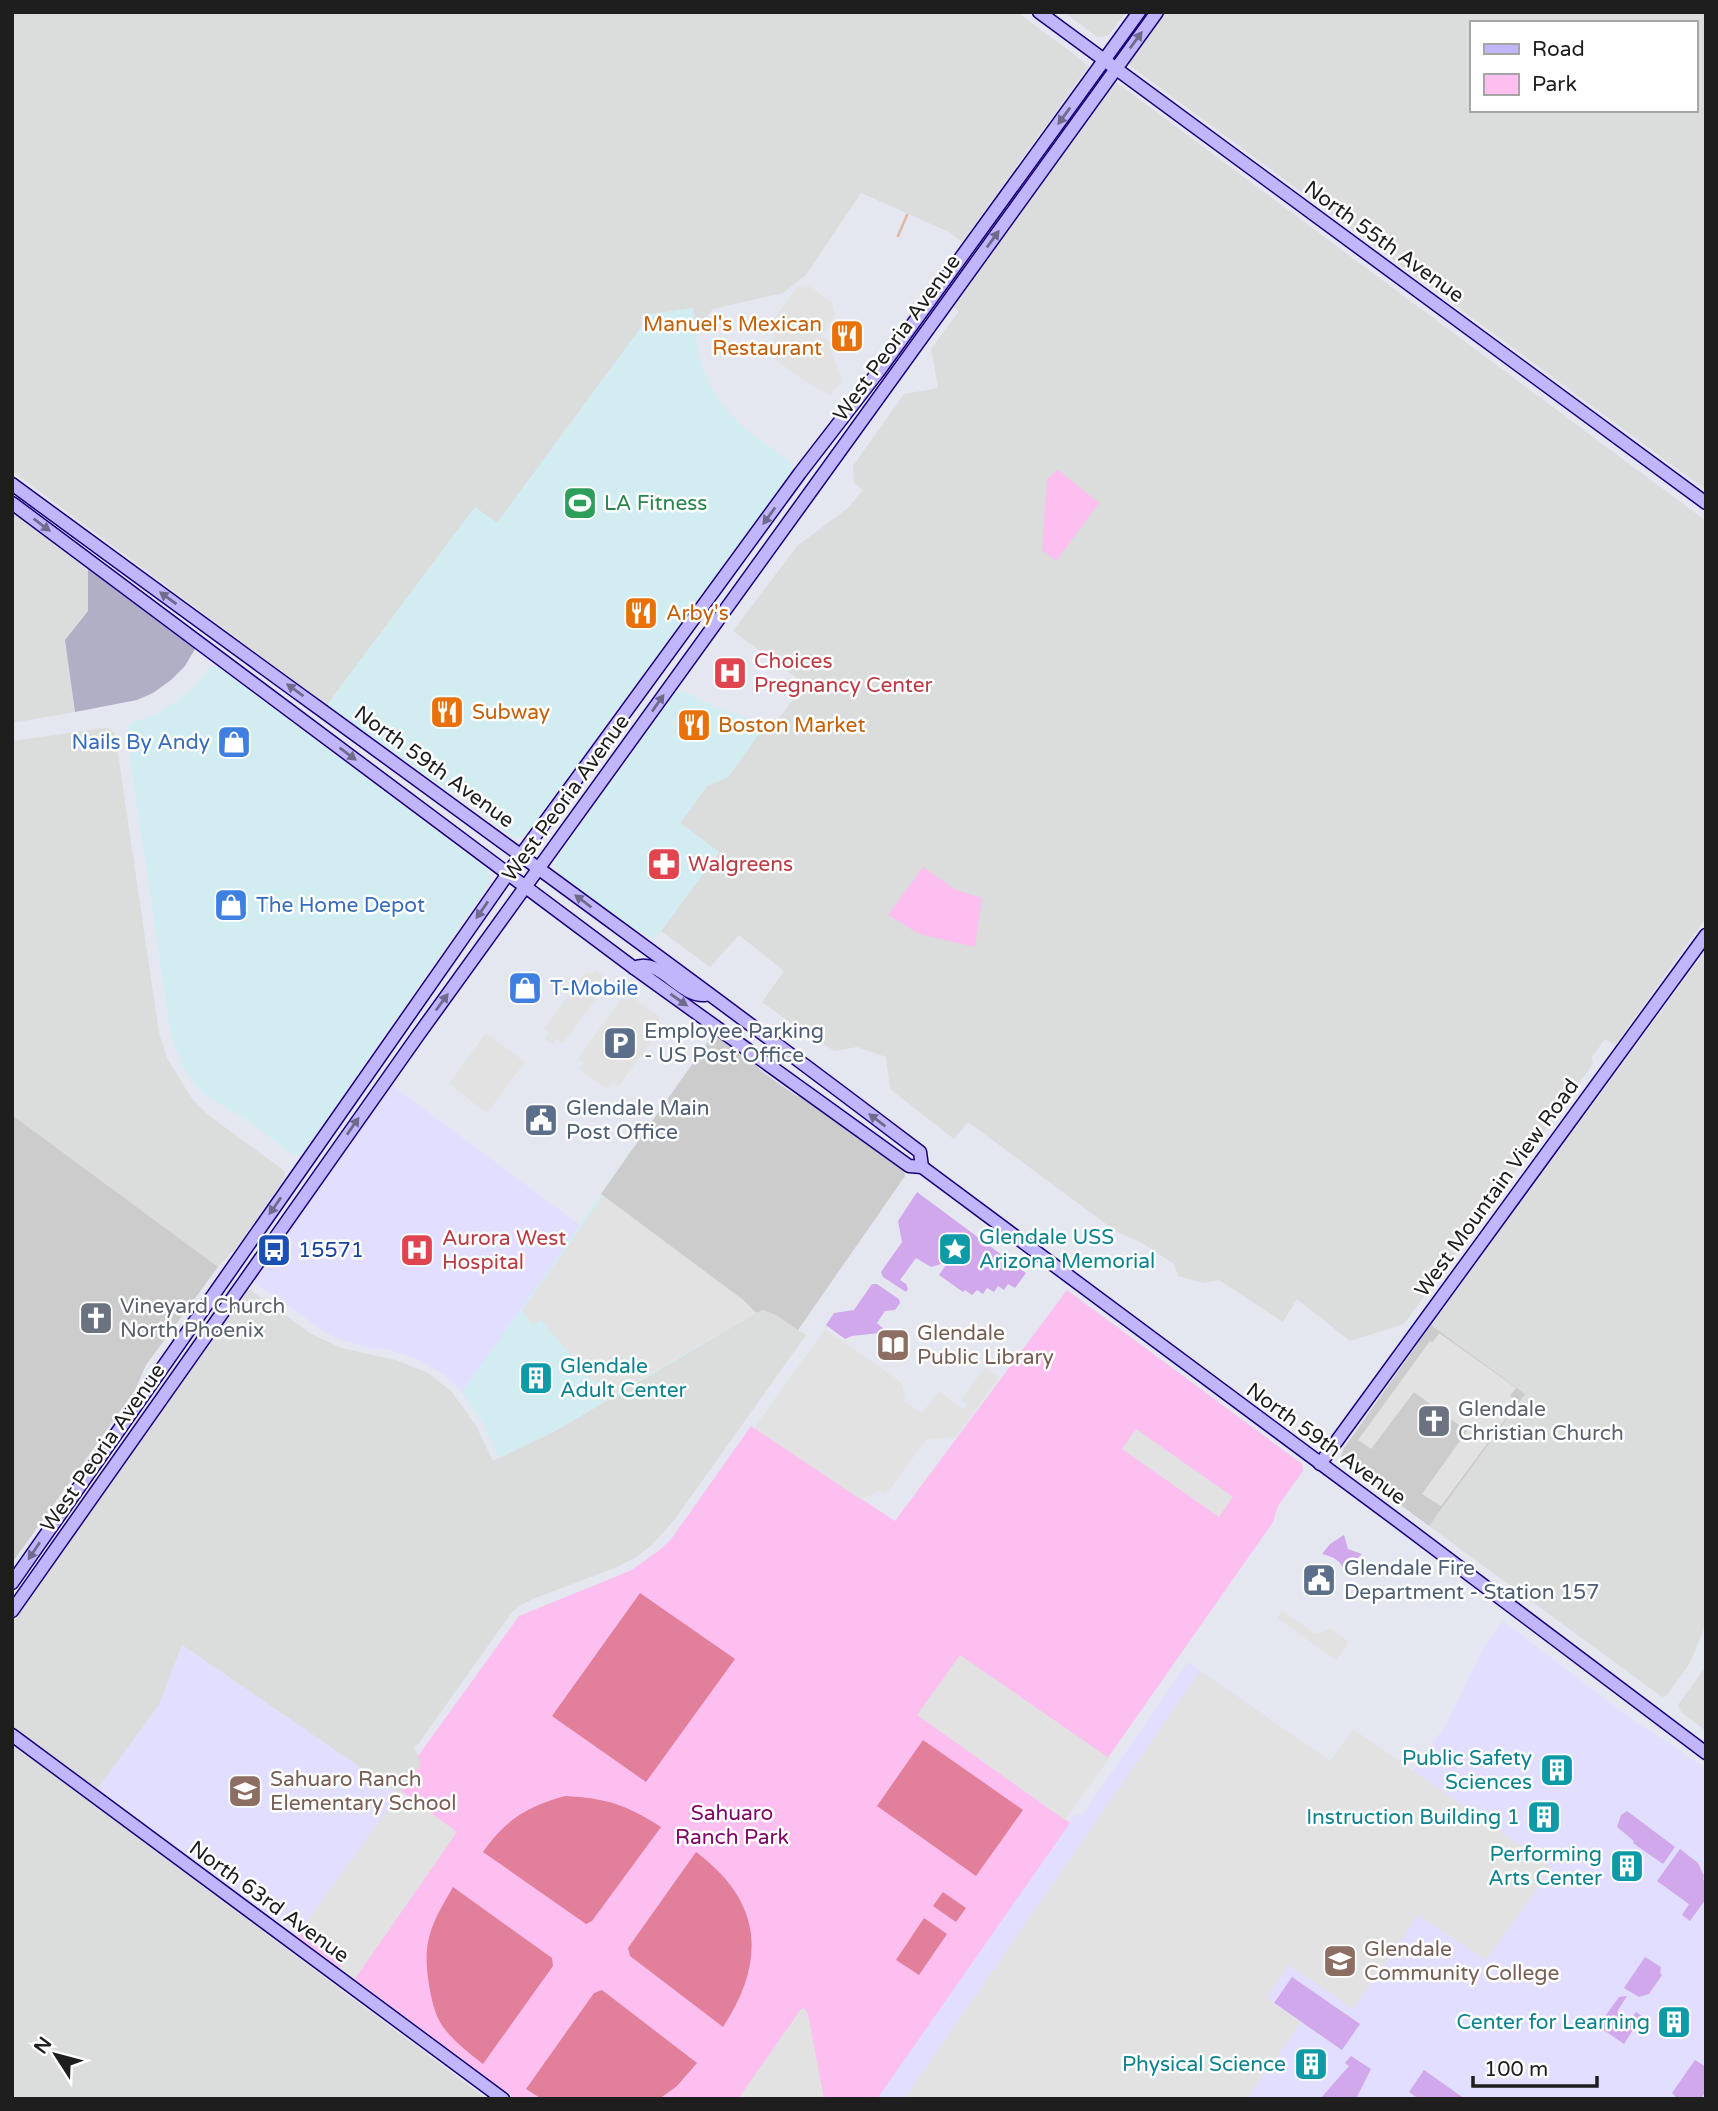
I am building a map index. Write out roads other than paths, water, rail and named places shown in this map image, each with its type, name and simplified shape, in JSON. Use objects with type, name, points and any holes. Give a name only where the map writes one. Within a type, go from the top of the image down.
[{"type":"main road","name":"North 55th Avenue","points":[[1039,12],[1706,503]]},
{"type":"main road","name":"West Peoria Avenue","points":[[12,1583],[507,874],[800,473],[885,363],[1139,12]]},
{"type":"main road","name":"West Peoria Avenue","points":[[12,1611],[422,1030],[1157,12]]},
{"type":"main road","name":"North 59th Avenue","points":[[12,484],[539,868],[920,1152],[922,1167]]},
{"type":"main road","name":"North 59th Avenue","points":[[12,503],[634,968],[909,1166],[922,1167],[1706,1753]]},
{"type":"main road","name":"West Mountain View Road","points":[[1320,1464],[1706,935]]},
{"type":"main road","points":[[634,968],[640,965],[650,967],[691,992],[700,996],[709,995]]},
{"type":"main road","points":[[406,1019],[422,1030]]},
{"type":"main road","points":[[106,1477],[115,1451],[154,1396],[151,1383]]},
{"type":"main road","name":"North 63rd Avenue","points":[[12,1735],[503,2099]]},
{"type":"waterway","points":[[898,236],[907,215]]},
{"type":"place","name":"Manuel's Mexican Restaurant","points":[[847,336]]},
{"type":"place","name":"LA Fitness","points":[[580,503]]},
{"type":"place","name":"Arby's","points":[[641,613]]},
{"type":"place","name":"Choices Pregnancy Center","points":[[730,673]]},
{"type":"place","name":"Subway","points":[[447,712]]},
{"type":"place","name":"Boston Market","points":[[694,725]]},
{"type":"place","name":"Nails By Andy","points":[[234,742]]},
{"type":"place","name":"Walgreens","points":[[664,864]]},
{"type":"place","name":"The Home Depot","points":[[231,905]]},
{"type":"place","name":"T-Mobile","points":[[525,988]]},
{"type":"place","name":"Employee Parking - US Post Office","points":[[620,1043]]},
{"type":"place","name":"Glendale Main Post Office","points":[[541,1120]]},
{"type":"place","name":"Glendale USS Arizona Memorial","points":[[955,1249]]},
{"type":"place","name":"15571","points":[[274,1250]]},
{"type":"place","name":"Aurora West Hospital","points":[[417,1250]]},
{"type":"place","name":"Vineyard Church North Phoenix","points":[[96,1318]]},
{"type":"place","name":"Glendale Public Library","points":[[893,1345]]},
{"type":"place","name":"Glendale Adult Center","points":[[536,1378]]},
{"type":"place","name":"Glendale Christian Church","points":[[1434,1421]]},
{"type":"place","name":"Glendale Fire Department - Station 157","points":[[1319,1580]]},
{"type":"place","name":"Public Safety Sciences","points":[[1557,1770]]},
{"type":"place","name":"Sahuaro Ranch Elementary School","points":[[245,1791]]},
{"type":"place","name":"Instruction Building 1","points":[[1544,1817]]},
{"type":"place","name":"Performing Arts Center","points":[[1627,1866]]},
{"type":"place","name":"Glendale Community College","points":[[1340,1961]]},
{"type":"place","name":"Center for Learning","points":[[1674,2022]]},
{"type":"place","name":"Physical Science","points":[[1311,2064]]},
{"type":"park label","name":"Sahuaro Ranch Park","points":[[732,1825]]}]
